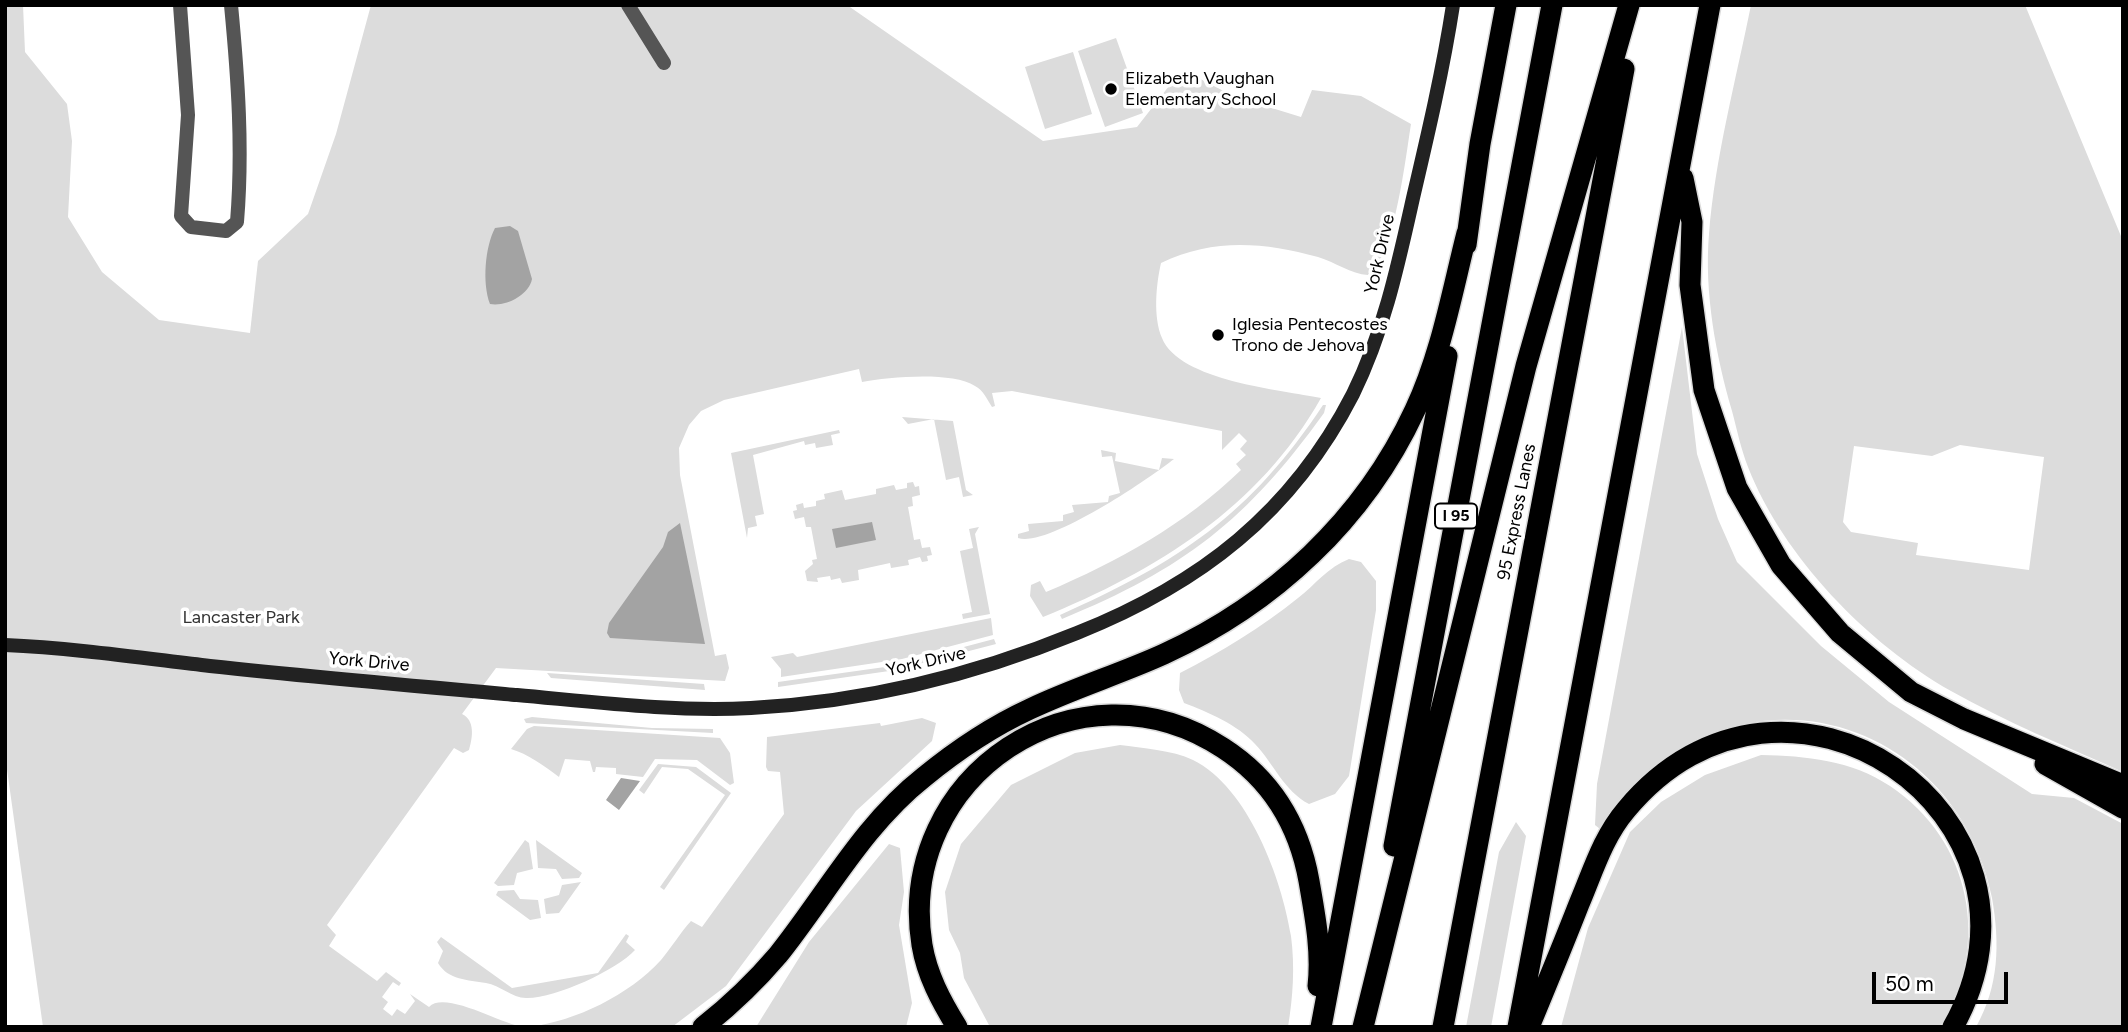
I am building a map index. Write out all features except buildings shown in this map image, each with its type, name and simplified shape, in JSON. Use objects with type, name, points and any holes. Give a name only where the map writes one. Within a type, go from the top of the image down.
[{"type":"highway","points":[[1321,1027],[1406,583],[1506,5]]},
{"type":"highway","name":"I 95","points":[[1362,1027],[1552,5]]},
{"type":"highway","points":[[1362,1027],[1526,366],[1629,5]]},
{"type":"highway","name":"95 Express Lanes","points":[[1443,1027],[1636,5]]},
{"type":"highway","points":[[1518,1027],[1710,5]]},
{"type":"highway","points":[[1681,166],[1692,222],[1690,285],[1695,343],[1713,424],[1737,488],[1781,565],[1840,633],[1911,692],[2123,808]]},
{"type":"highway","points":[[703,1027],[749,987],[778,954],[886,813],[953,753],[1031,708],[1160,656],[1229,620],[1296,570],[1328,538],[1368,491],[1392,455],[1415,409],[1431,369],[1467,233]]},
{"type":"highway","points":[[957,1027],[941,1001],[930,974],[919,916],[921,886],[938,827],[965,784],[1002,750],[1037,731],[1073,719],[1123,714],[1178,725],[1213,741],[1257,775],[1290,820],[1305,862],[1317,923],[1320,968],[1313,1027]]},
{"type":"highway","points":[[1964,719],[2123,785]]},
{"type":"highway","points":[[1529,1027],[1595,863],[1625,811],[1672,766],[1697,751],[1750,734],[1784,732],[1823,736],[1876,754],[1922,788],[1957,838],[1977,896],[1980,925],[1973,982],[1953,1027]]},
{"type":"street","points":[[180,5],[188,115],[181,216],[191,227],[226,230],[237,222],[241,170],[241,107],[231,5]]},
{"type":"street","points":[[628,5],[664,63]]},
{"type":"street","name":"York Drive","points":[[5,645],[615,704],[748,708],[840,699],[924,684],[1001,662],[1106,622],[1193,575],[1253,529],[1305,471],[1350,398],[1371,356],[1392,293],[1443,68],[1452,5]]},
{"type":"green space","name":"Lancaster Park","points":[[5,5],[23,5],[25,52],[67,104],[72,141],[68,217],[102,272],[159,320],[250,333],[258,261],[308,214],[336,134],[371,5],[847,5],[1043,141],[1137,127],[1169,86],[1193,75],[1233,96],[1301,117],[1312,90],[1361,96],[1411,124],[1392,229],[1377,265],[1368,275],[1318,257],[1258,246],[1200,249],[1161,263],[1157,321],[1162,338],[1172,353],[1209,374],[1258,387],[1321,398],[1296,437],[1236,504],[1164,556],[1125,579],[1043,617],[1030,596],[1031,585],[1040,581],[1046,592],[1099,568],[1174,525],[1241,470],[1236,464],[1246,455],[1240,449],[1247,441],[1239,433],[1222,450],[1222,431],[1012,391],[992,393],[995,406],[992,407],[980,390],[965,381],[920,376],[862,382],[859,369],[724,400],[701,411],[689,425],[679,448],[680,475],[715,656],[726,654],[729,668],[725,681],[496,668],[462,714],[471,725],[469,750],[463,753],[454,748],[327,925],[336,935],[329,946],[377,981],[386,972],[401,983],[399,986],[393,982],[382,997],[388,1002],[383,1009],[392,1016],[397,1009],[405,1014],[415,1001],[410,994],[429,1007],[437,1003],[461,1005],[523,1027],[43,1027],[5,755]]},
{"type":"green space","points":[[1751,5],[2025,5],[2123,241],[2123,772],[1951,691],[1889,649],[1831,595],[1806,565],[1763,501],[1746,460],[1726,390],[1716,346],[1708,278],[1709,234],[1716,177]],"holes":[[[1960,445],[2044,457],[2029,570],[1916,555],[1918,543],[1851,532],[1843,522],[1854,446],[1932,456]]]},
{"type":"green space","points":[[1116,38],[1143,113],[1105,127],[1078,51]]},
{"type":"green space","points":[[1073,52],[1092,114],[1045,129],[1025,67]]},
{"type":"green space","points":[[1682,327],[1697,454],[1718,519],[1737,562],[1821,646],[1889,702],[2032,794],[2074,798],[2123,824],[2123,1027],[1976,1027],[1989,996],[1997,948],[1992,898],[1977,849],[1952,806],[1920,771],[1881,744],[1837,727],[1790,720],[1741,725],[1692,742],[1665,759],[1641,780],[1600,829],[1595,825],[1597,784]]},
{"type":"green space","points":[[1323,405],[1326,405],[1324,413],[1296,451],[1239,512],[1210,537],[1144,581],[1062,619],[1060,615],[1141,575],[1209,531],[1268,477]]},
{"type":"green space","points":[[902,417],[932,419],[908,424]]},
{"type":"green space","points":[[934,420],[953,421],[966,490],[973,495],[963,497],[959,477],[946,480]]},
{"type":"green space","points":[[839,430],[840,433],[831,435],[833,445],[816,448],[815,443],[805,445],[804,441],[753,455],[764,514],[755,516],[757,526],[748,528],[747,538],[731,453]]},
{"type":"green space","points":[[1101,450],[1116,453],[1115,461],[1159,470],[1162,458],[1174,459],[1161,469],[1098,510],[1074,523],[1051,533],[1018,538],[1018,534],[1029,531],[1028,524],[1063,521],[1063,515],[1074,512],[1072,505],[1108,502],[1109,496],[1120,493],[1112,456],[1102,457]]},
{"type":"green space","points":[[913,482],[915,487],[919,486],[920,495],[912,497],[913,506],[908,507],[914,540],[920,539],[922,548],[930,547],[932,555],[927,556],[928,561],[922,562],[920,557],[908,560],[909,565],[891,568],[890,563],[858,570],[859,580],[842,583],[840,578],[831,580],[830,576],[817,578],[818,582],[807,581],[805,571],[813,564],[812,560],[817,559],[811,527],[806,527],[804,517],[795,519],[793,511],[797,510],[796,505],[803,503],[804,508],[816,506],[816,501],[825,499],[824,494],[842,490],[845,500],[876,494],[876,489],[894,485],[896,490],[907,488],[907,483]]},
{"type":"green space","points":[[979,527],[975,534],[990,614],[963,619],[962,614],[972,612],[960,551],[973,548],[969,529]]},
{"type":"green space","points":[[1349,559],[1361,562],[1376,581],[1376,610],[1349,776],[1335,794],[1309,804],[1286,785],[1248,737],[1222,720],[1184,703],[1179,690],[1180,673],[1256,629],[1298,598],[1328,571]]},
{"type":"green space","points":[[991,618],[993,635],[902,659],[781,677],[781,669],[771,657],[793,653],[797,657]]},
{"type":"green space","points":[[994,639],[996,644],[896,670],[778,687],[778,682],[892,666]]},
{"type":"green space","points":[[547,673],[704,684],[705,690],[551,678]]},
{"type":"green space","points":[[532,717],[652,728],[713,729],[713,733],[526,723],[524,719]]},
{"type":"green space","points":[[922,718],[936,723],[932,741],[856,811],[726,986],[672,1027],[529,1027],[565,1019],[618,995],[661,960],[691,921],[702,927],[784,814],[780,772],[768,771],[766,767],[767,737],[880,723],[881,726]]},
{"type":"green space","points":[[534,726],[720,738],[730,753],[734,783],[730,785],[697,760],[655,759],[643,777],[616,774],[616,768],[596,767],[593,772],[590,761],[565,759],[559,777],[529,757],[511,749],[527,729]]},
{"type":"green space","points":[[1120,745],[1166,752],[1193,760],[1213,773],[1246,813],[1271,862],[1291,936],[1293,982],[1288,1027],[990,1027],[964,978],[960,953],[949,930],[945,892],[961,844],[1011,785],[1075,753]]},
{"type":"green space","points":[[1761,755],[1811,758],[1860,770],[1890,786],[1918,808],[1939,835],[1955,864],[1965,896],[1968,929],[1966,962],[1956,995],[1940,1027],[1561,1027],[1588,928],[1630,832],[1661,802],[1705,775]]},
{"type":"green space","points":[[658,764],[696,767],[731,793],[664,890],[660,887],[725,795],[688,769],[662,767],[644,794],[639,790]]},
{"type":"green space","points":[[1516,822],[1526,836],[1491,1027],[1466,1027],[1499,852]]},
{"type":"green space","points":[[525,840],[529,843],[533,869],[517,873],[514,885],[498,886],[494,883]]},
{"type":"green space","points":[[536,840],[582,873],[579,878],[562,879],[556,869],[538,868]]},
{"type":"green space","points":[[889,844],[900,848],[904,892],[899,925],[912,1003],[906,1027],[756,1027],[809,942]]},
{"type":"green space","points":[[581,882],[559,913],[546,914],[544,899],[559,895],[562,885]]},
{"type":"green space","points":[[514,890],[520,899],[538,900],[541,918],[530,920],[496,895],[498,891]]},
{"type":"green space","points":[[626,934],[629,936],[626,942],[635,950],[626,958],[584,982],[538,997],[521,997],[491,984],[459,978],[447,973],[438,963],[443,951],[437,942],[441,937],[512,988],[598,973]]},
{"type":"shaded area","points":[[510,226],[518,231],[532,279],[522,295],[516,299],[503,304],[490,304],[485,276],[489,245],[495,228]]},
{"type":"shaded area","points":[[872,522],[876,540],[836,548],[832,529]]},
{"type":"shaded area","points":[[680,523],[705,644],[610,638],[607,633],[609,623],[663,547],[668,532]]},
{"type":"shaded area","points":[[621,778],[640,781],[619,810],[606,800]]},
{"type":"place","name":"Elizabeth Vaughan Elementary School","points":[[1111,89]]},
{"type":"place","name":"Iglesia Pentecostes Trono de Jehova","points":[[1218,335]]}]
